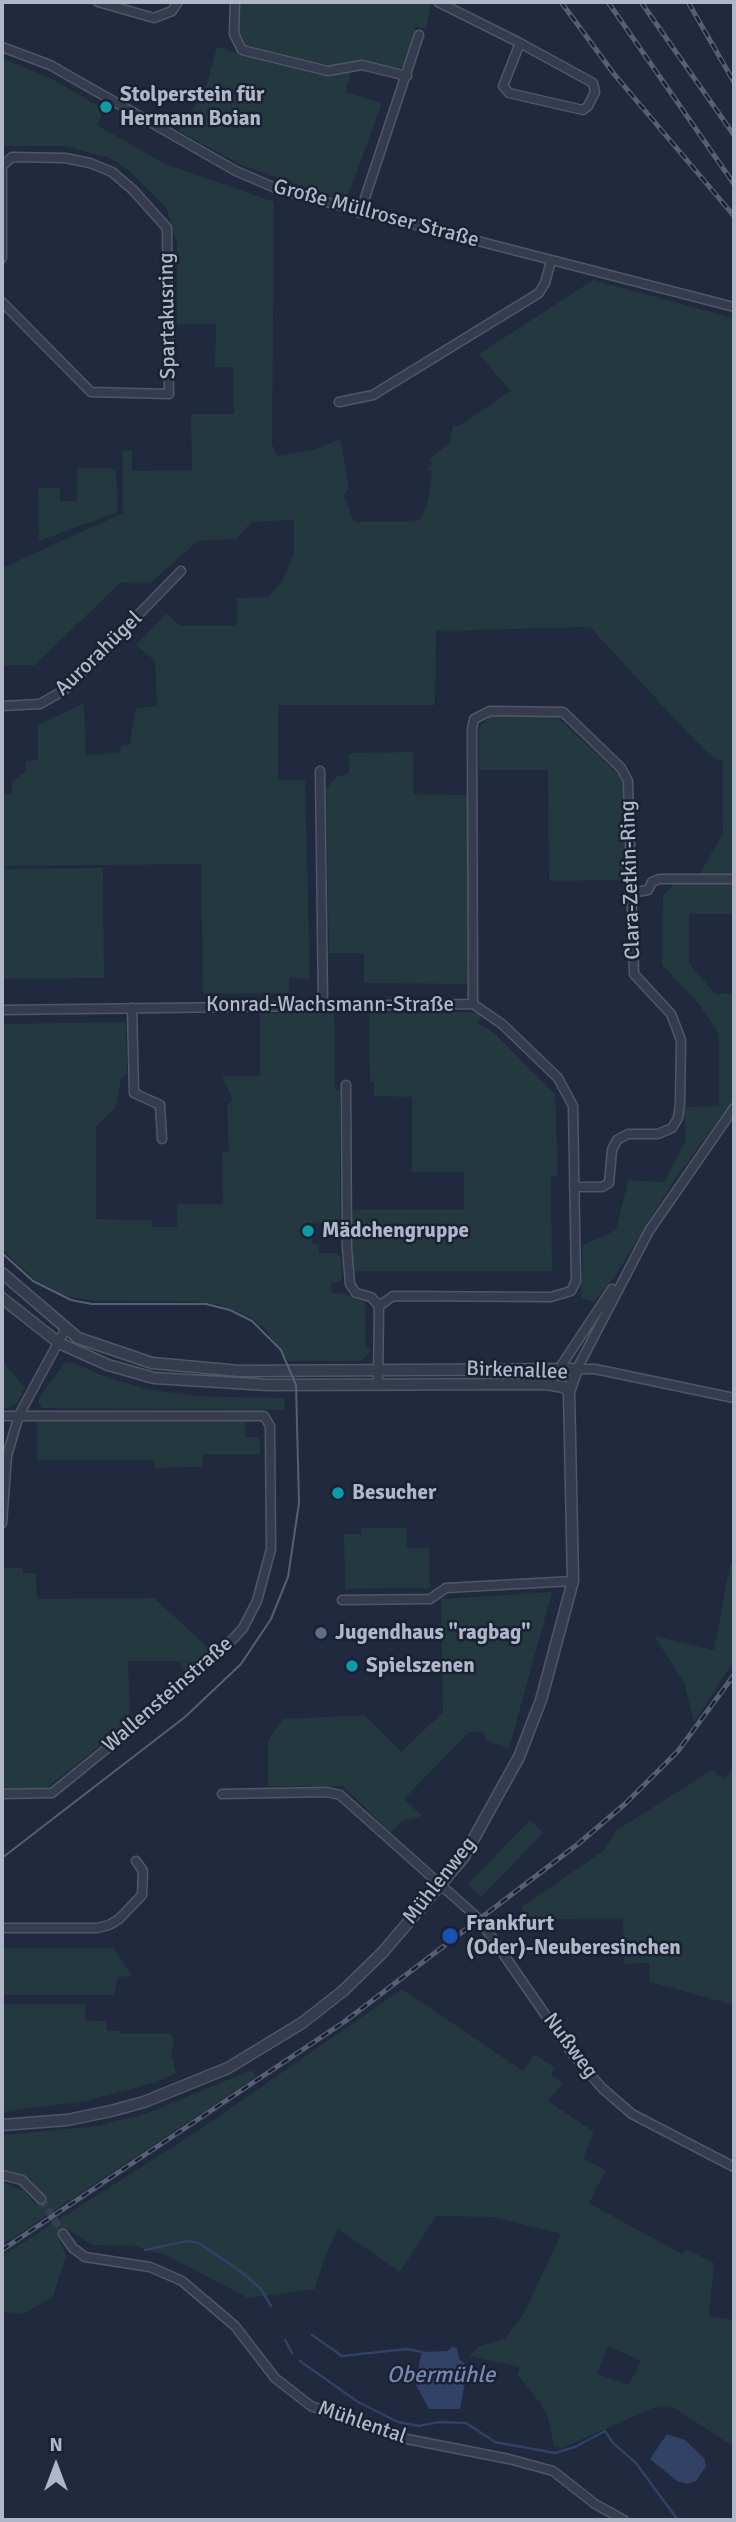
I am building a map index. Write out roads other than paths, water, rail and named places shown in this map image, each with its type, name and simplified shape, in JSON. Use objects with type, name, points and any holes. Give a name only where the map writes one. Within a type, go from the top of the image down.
[{"type":"street","points":[[98,2],[154,18],[172,11],[178,2]]},
{"type":"street","points":[[235,2],[234,34],[242,50],[328,71],[362,65],[407,76]]},
{"type":"street","points":[[438,2],[520,43],[593,83],[595,93],[588,106],[583,110],[509,93],[503,82],[520,43]]},
{"type":"street","points":[[359,213],[419,35]]},
{"type":"street","name":"Große Müllroser Straße","points":[[2,47],[50,65],[236,171],[280,190],[359,213],[734,307]]},
{"type":"street","name":"Spartakusring","points":[[2,258],[2,169],[12,158],[65,158],[90,163],[112,172],[133,190],[167,228],[169,394],[91,392],[2,302]]},
{"type":"street","points":[[338,402],[373,395],[538,293],[545,283],[551,261]]},
{"type":"street","name":"Aurorahügel","points":[[2,706],[51,701],[181,570]]},
{"type":"street","name":"Clara-Zetkin-Ring","points":[[473,1004],[474,719],[483,712],[563,712],[621,768],[628,781],[634,974],[671,1014],[681,1040],[678,1118],[671,1128],[658,1134],[628,1133],[617,1140],[612,1150],[609,1183],[602,1187],[575,1187]]},
{"type":"street","points":[[320,771],[323,1004]]},
{"type":"street","points":[[630,893],[648,890],[652,882],[659,879],[734,879]]},
{"type":"street","name":"Konrad-Wachsmann-Straße","points":[[2,1010],[473,1004],[502,1024],[558,1079],[573,1106],[576,1281],[570,1291],[551,1297],[393,1296],[379,1306]]},
{"type":"street","points":[[132,1008],[134,1093],[160,1105],[162,1139]]},
{"type":"street","points":[[346,1085],[347,1248],[350,1284],[356,1293],[371,1297],[379,1306],[378,1385]]},
{"type":"street","points":[[559,1369],[734,1108]]},
{"type":"street","points":[[637,1251],[577,1369],[595,1369],[734,1398]]},
{"type":"street","name":"Birkenallee","points":[[2,1273],[78,1338],[152,1363],[201,1370],[577,1369],[569,1392],[564,1387],[547,1384],[197,1383],[154,1378],[108,1365],[59,1343],[2,1298]]},
{"type":"street","points":[[2,1523],[7,1456],[19,1415],[66,1328]]},
{"type":"street","name":"Mühlenweg","points":[[2,2125],[67,2120],[111,2111],[144,2102],[228,2068],[302,2023],[343,1991],[383,1952],[463,1858],[513,1771],[541,1700],[573,1581],[569,1392]]},
{"type":"street","name":"Wallensteinstraße","points":[[2,1794],[52,1793],[142,1720],[243,1628],[257,1601],[271,1549],[269,1420],[257,1414],[19,1415]]},
{"type":"street","points":[[2,1416],[19,1415]]},
{"type":"street","points":[[342,1600],[430,1600],[446,1588],[573,1581]]},
{"type":"street","name":"Nußweg","points":[[222,1794],[327,1792],[340,1796],[442,1884],[488,1931],[574,2056],[602,2088],[632,2114],[734,2167]]},
{"type":"street","points":[[2,1928],[97,1928],[109,1925],[119,1919],[142,1895],[143,1871],[136,1861]]},
{"type":"street","points":[[2,2175],[22,2180],[41,2199]]},
{"type":"street","name":"Mühlental","points":[[63,2234],[73,2248],[85,2257],[150,2267],[182,2281],[235,2326],[275,2378],[311,2406],[407,2440],[509,2459],[553,2471],[595,2504],[624,2520]]},
{"type":"water","name":"Obermühle","points":[[452,2347],[457,2348],[459,2359],[468,2366],[460,2409],[429,2409],[416,2385],[422,2352],[447,2351]]},
{"type":"water","points":[[667,2434],[685,2440],[704,2458],[706,2466],[696,2481],[687,2484],[677,2481],[650,2459]]},
{"type":"waterway","points":[[145,2250],[187,2241],[199,2243],[243,2273],[261,2289],[271,2306]]},
{"type":"waterway","points":[[312,2335],[342,2356],[407,2349],[422,2352]]},
{"type":"waterway","points":[[285,2340],[292,2353]]},
{"type":"waterway","points":[[300,2361],[358,2402],[398,2422],[419,2426],[439,2422],[466,2423],[495,2442],[555,2453],[575,2447],[605,2431],[613,2443],[635,2462],[678,2520]]},
{"type":"tunnel","points":[[41,2199],[63,2234]]},
{"type":"tram line","points":[[2,1253],[33,1281],[71,1300],[92,1304],[206,1304],[230,1310],[252,1321],[281,1350],[296,1385],[299,1503],[288,1577],[271,1619],[241,1664],[185,1717],[2,1858]]},
{"type":"railway","points":[[561,2],[614,74],[734,216]]},
{"type":"railway","points":[[608,2],[734,184]]},
{"type":"railway","points":[[641,2],[734,135]]},
{"type":"railway","points":[[688,2],[734,82]]},
{"type":"railway","points":[[2,2250],[344,2022],[578,1844],[626,1803],[678,1751],[734,1675]]},
{"type":"place","name":"Stolperstein für Hermann Boian","points":[[106,107]]},
{"type":"place","name":"Mädchengruppe","points":[[308,1231]]},
{"type":"place","name":"Besucher","points":[[338,1493]]},
{"type":"place","name":"Jugendhaus \"ragbag\"","points":[[321,1633]]},
{"type":"place","name":"Spielszenen","points":[[352,1666]]},
{"type":"place","name":"Frankfurt (Oder)-Neuberesinchen","points":[[450,1936]]}]
